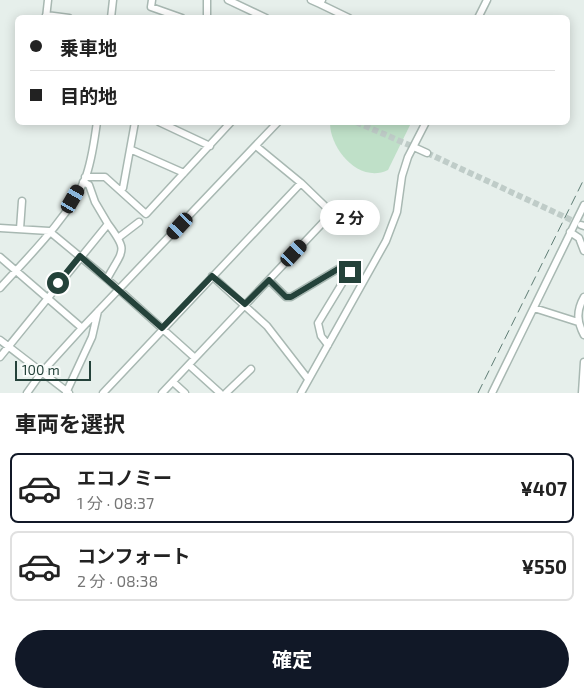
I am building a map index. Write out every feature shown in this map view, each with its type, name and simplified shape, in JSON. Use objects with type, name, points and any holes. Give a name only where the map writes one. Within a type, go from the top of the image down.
[{"type":"street","points":[[46,15],[48,0]]},
{"type":"street","points":[[111,15],[113,0]]},
{"type":"street","points":[[152,0],[151,7],[176,15]]},
{"type":"street","points":[[207,0],[207,15]]},
{"type":"street","points":[[228,0],[260,15]]},
{"type":"street","points":[[245,8],[249,0]]},
{"type":"street","points":[[311,0],[321,2],[344,15]]},
{"type":"street","points":[[480,15],[487,0]]},
{"type":"street","points":[[0,288],[50,231],[84,180],[93,152],[97,125]]},
{"type":"street","points":[[120,190],[132,150],[135,125]]},
{"type":"street","points":[[165,125],[210,146]]},
{"type":"street","points":[[84,180],[105,177],[146,214],[228,125]]},
{"type":"street","points":[[27,393],[42,372],[98,310],[120,290],[275,125]]},
{"type":"street","points":[[301,393],[393,225],[408,157],[424,125]]},
{"type":"street","points":[[162,393],[332,213],[301,182],[256,146]]},
{"type":"street","points":[[416,148],[427,153]]},
{"type":"street","points":[[132,150],[184,173]]},
{"type":"street","points":[[84,180],[89,184],[95,202],[122,244],[122,250],[107,279]]},
{"type":"street","points":[[103,393],[301,182]]},
{"type":"street","points":[[20,229],[22,201]]},
{"type":"street","points":[[492,393],[570,232],[582,222],[584,205]]},
{"type":"street","points":[[118,238],[139,222]]},
{"type":"street","points":[[0,356],[46,297],[108,224]]},
{"type":"street","points":[[0,228],[50,231],[120,290],[195,358]]},
{"type":"street","points":[[570,232],[579,238],[584,251]]},
{"type":"street","points":[[0,258],[82,328]]},
{"type":"street","points":[[269,280],[286,297],[291,297],[343,266],[350,272],[318,323],[321,336],[328,346]]},
{"type":"street","points":[[212,276],[267,326],[308,379]]},
{"type":"street","points":[[584,297],[579,307],[578,322],[584,335]]},
{"type":"street","points":[[534,308],[578,322]]},
{"type":"street","points":[[0,340],[67,392],[92,337],[98,310]]},
{"type":"street","points":[[582,393],[584,362]]},
{"type":"street","points":[[189,365],[220,393]]},
{"type":"street","points":[[226,393],[252,368]]},
{"type":"street","points":[[173,382],[184,393]]},
{"type":"green space","points":[[330,125],[410,125],[388,170],[377,173],[367,172],[348,162],[335,143]]},
{"type":"tunnel","points":[[363,125],[416,148]]},
{"type":"tunnel","points":[[427,153],[580,224]]},
{"type":"railway","points":[[478,393],[584,179]]},
{"type":"route","points":[[58,283],[80,256],[162,328],[212,276],[245,304],[269,280],[286,297],[291,297],[343,266],[350,272]]}]
